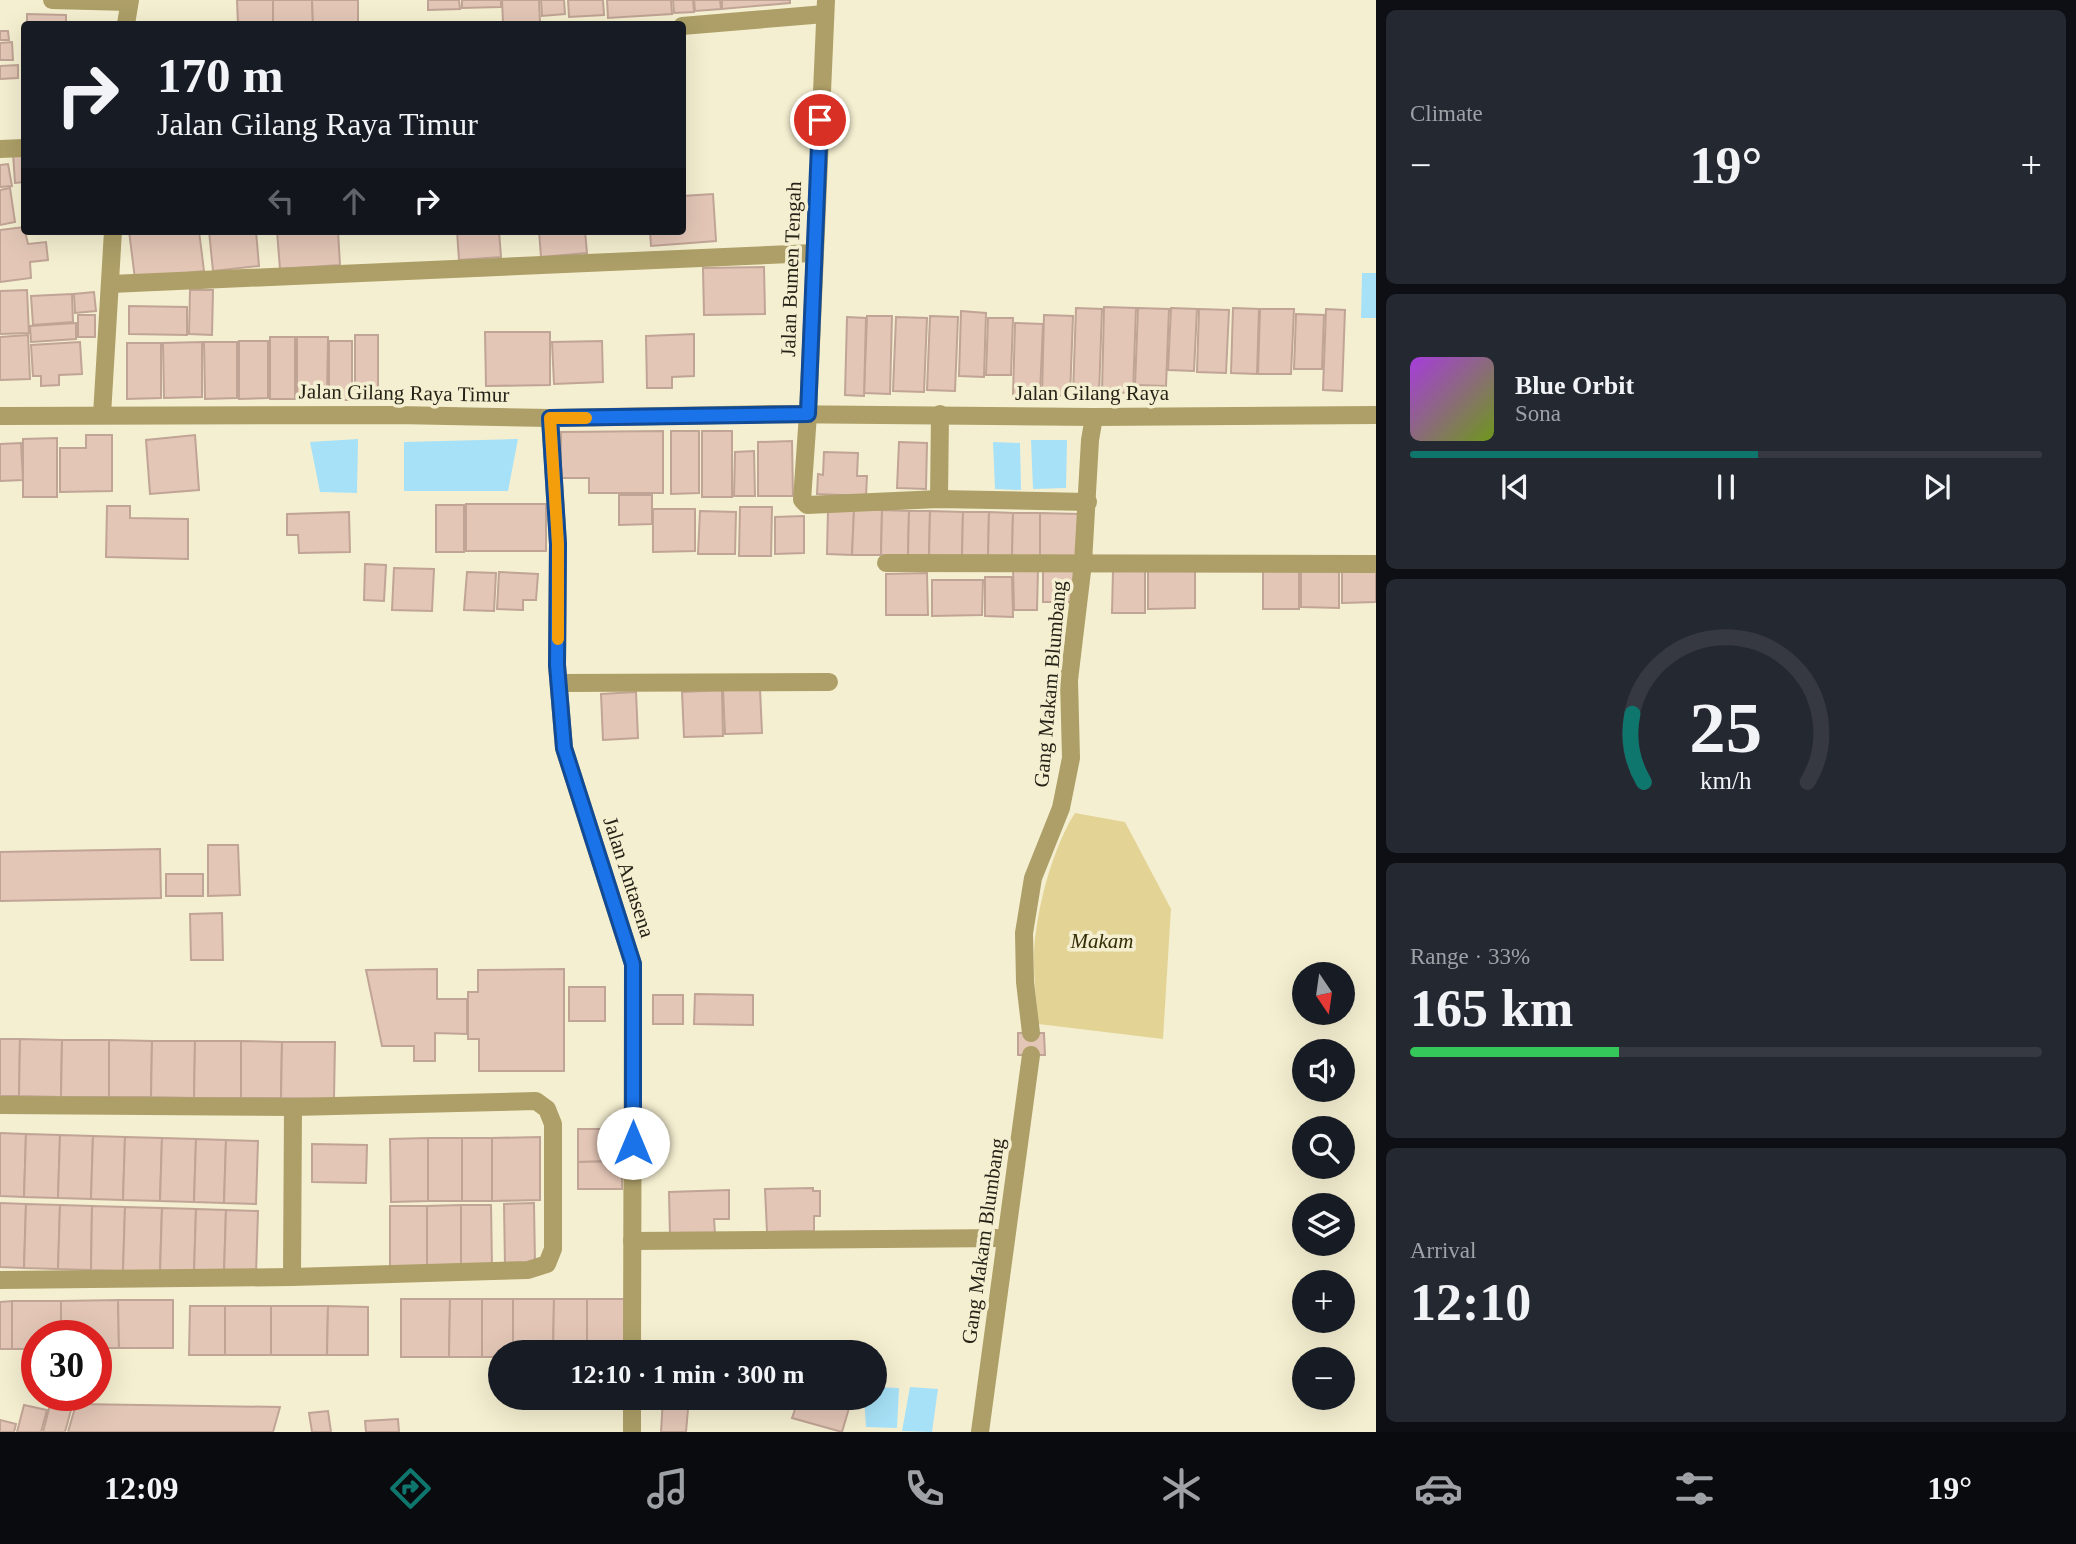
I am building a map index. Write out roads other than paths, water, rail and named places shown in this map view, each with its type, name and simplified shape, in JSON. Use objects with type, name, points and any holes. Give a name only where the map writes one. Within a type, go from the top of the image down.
[{"type":"street","points":[[52,0],[129,1],[126,21]]},
{"type":"street","points":[[686,25],[825,7]]},
{"type":"street","name":"Jalan Bumen Tengah","points":[[825,7],[802,500],[807,505],[939,499]]},
{"type":"street","points":[[0,149],[21,148]]},
{"type":"street","points":[[102,415],[113,235]]},
{"type":"street","points":[[111,284],[814,253]]},
{"type":"street","name":"Jalan Gilang Raya","points":[[808,414],[1376,415]]},
{"type":"street","name":"Jalan Gilang Raya Timur","points":[[0,416],[397,415],[550,418],[808,414]]},
{"type":"street","points":[[940,414],[939,499],[1088,502]]},
{"type":"street","name":"Gang Makam Blumbang","points":[[1031,1033],[1025,982],[1024,933],[1033,878],[1061,808],[1071,758],[1069,680],[1083,563],[1090,440],[1094,416]]},
{"type":"street","name":"Jalan Antasena","points":[[550,418],[558,544],[559,683],[564,748],[633,964],[632,1340]]},
{"type":"street","points":[[886,563],[1376,565]]},
{"type":"street","points":[[559,683],[829,682]]},
{"type":"street","name":"Gang Makam Blumbang","points":[[980,1432],[1031,1055]]},
{"type":"street","points":[[0,1105],[293,1107],[536,1101],[547,1109],[553,1124],[553,1249],[547,1264],[528,1270],[292,1277],[0,1280]]},
{"type":"street","points":[[292,1277],[293,1107]]},
{"type":"street","points":[[632,1241],[1005,1238]]},
{"type":"street","points":[[632,1410],[632,1432]]},
{"type":"water","points":[[1362,273],[1376,273],[1376,318],[1361,318]]},
{"type":"water","points":[[358,439],[357,493],[320,492],[310,442]]},
{"type":"water","points":[[518,439],[508,491],[404,491],[404,442]]},
{"type":"water","points":[[1031,440],[1067,440],[1066,488],[1033,489]]},
{"type":"water","points":[[993,442],[1020,443],[1021,490],[995,489]]},
{"type":"water","points":[[910,1387],[938,1389],[932,1432],[902,1431]]},
{"type":"water","points":[[887,1388],[899,1388],[897,1428],[866,1427],[865,1410],[887,1410]]},
{"type":"park label","name":"Makam","points":[[1102,941]]}]
